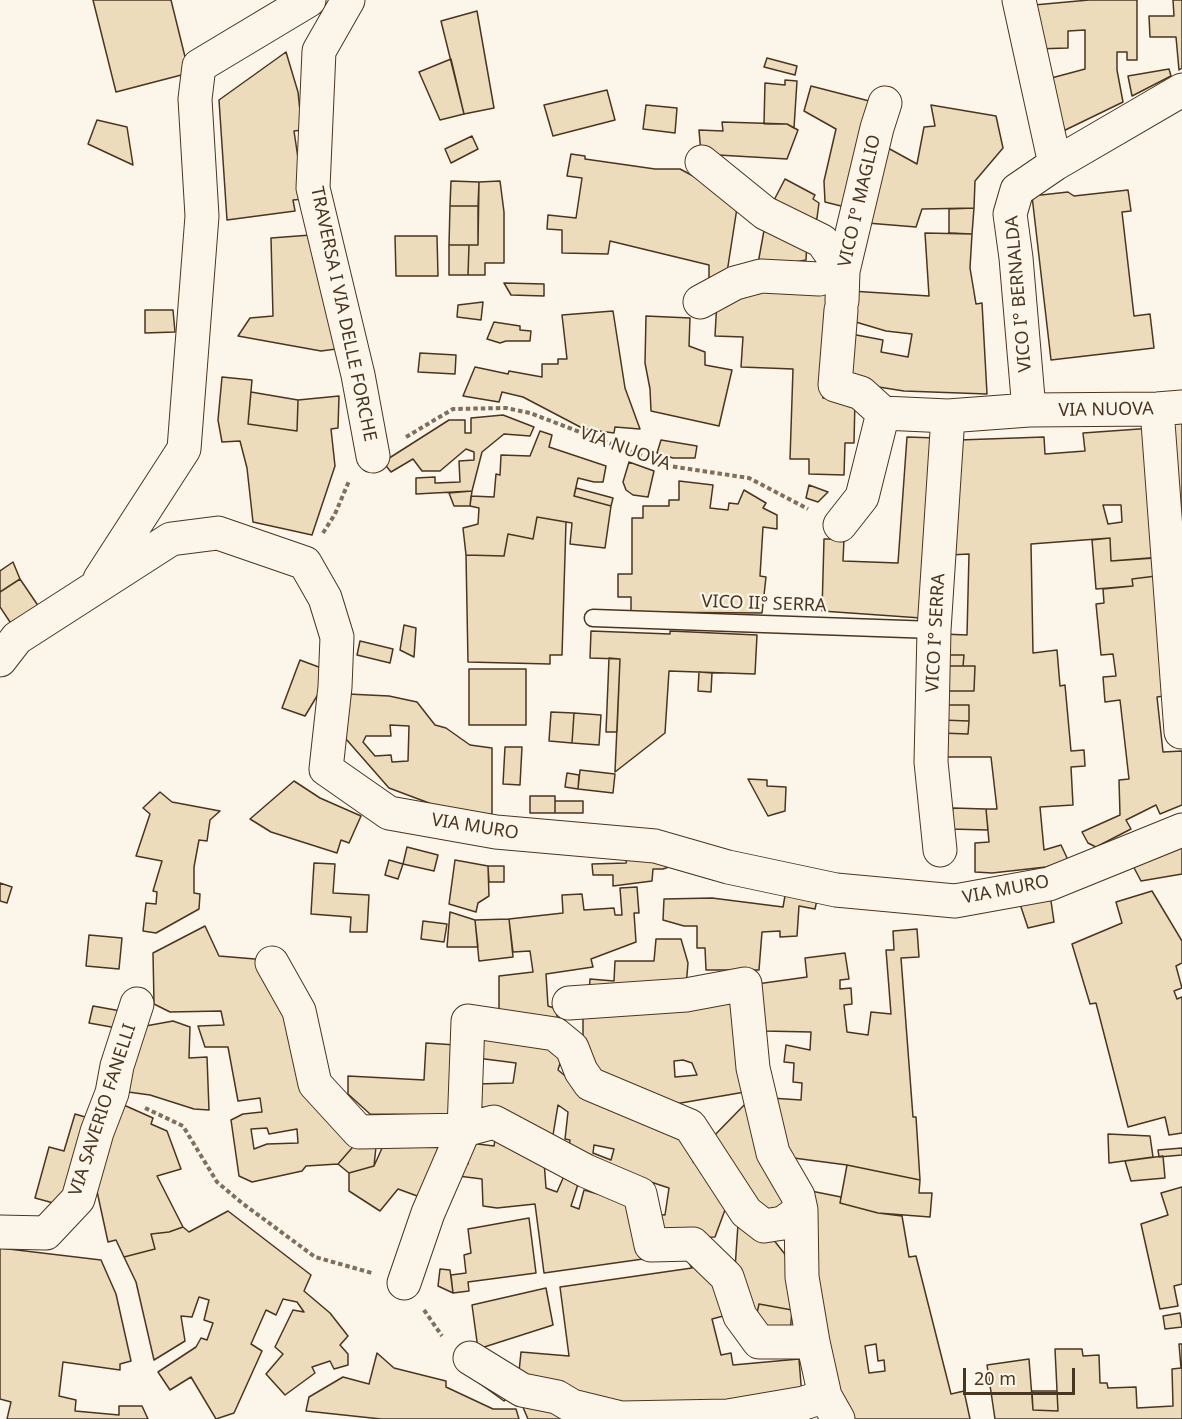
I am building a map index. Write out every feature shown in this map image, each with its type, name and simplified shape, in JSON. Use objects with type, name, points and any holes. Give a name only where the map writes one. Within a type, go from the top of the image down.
[{"type":"street","points":[[94,588],[184,449],[202,216],[195,99],[199,66],[309,0]]},
{"type":"street","name":"TRAVERSA I VIA DELLE FORCHE","points":[[348,0],[319,51],[313,188],[358,375],[373,456]]},
{"type":"street","points":[[1019,0],[1056,164]]},
{"type":"street","name":"VICO I° BERNALDA","points":[[1029,410],[1010,214],[1017,190],[1056,164],[1182,90]]},
{"type":"street","name":"VICO I° MAGLIO","points":[[883,412],[861,393],[835,386],[842,294],[877,128],[885,103]]},
{"type":"street","points":[[702,162],[765,213],[822,241],[842,294]]},
{"type":"street","points":[[700,302],[735,284],[761,276],[819,279],[842,294]]},
{"type":"street","points":[[1170,408],[1181,732]]},
{"type":"street","name":"VIA NUOVA","points":[[883,412],[948,416],[1029,410],[1170,408]]},
{"type":"street","points":[[840,525],[862,496],[883,412]]},
{"type":"street","name":"VICO I° SERRA","points":[[940,850],[931,762],[934,630],[948,416]]},
{"type":"street","points":[[0,660],[17,638],[171,539],[218,533],[305,563]]},
{"type":"street","name":"VIA MURO","points":[[305,563],[325,598],[337,637],[335,687],[326,769],[389,813],[496,832],[655,846],[728,867],[836,890],[955,901],[1049,884],[1182,830]]},
{"type":"street","points":[[272,963],[299,1011],[315,1084],[359,1132],[464,1130],[494,1122],[586,1172],[640,1194],[651,1245],[693,1244],[728,1276],[740,1316],[759,1342],[813,1342]]},
{"type":"street","points":[[470,1358],[522,1390],[557,1397],[572,1406],[621,1418],[728,1416],[804,1403],[831,1407],[813,1342],[802,1277],[801,1210],[798,1196],[772,1153],[753,1068],[745,984],[686,995],[568,1004]]},
{"type":"street","name":"VIA SAVERIO FANELLI","points":[[0,1232],[46,1233],[78,1199],[97,1132],[112,1093],[117,1066],[137,1004]]},
{"type":"street","points":[[404,1283],[428,1213],[464,1130],[468,1021],[555,1034],[572,1048],[581,1071],[590,1084],[690,1126],[746,1212],[764,1226],[783,1223],[801,1210]]},
{"type":"lane","name":"VICO II° SERRA","points":[[593,618],[934,630]]},
{"type":"path","name":"VIA NUOVA","points":[[305,563],[335,514],[351,477],[373,456],[453,409],[506,408],[530,413],[669,466],[749,478],[840,525]]},
{"type":"path","points":[[112,1093],[183,1126],[217,1182],[315,1257],[404,1283],[453,1350],[470,1358]]},
{"type":"building","points":[[93,0],[171,0],[189,73],[116,92]]},
{"type":"building","points":[[1089,0],[1137,0],[1137,60],[1127,60],[1127,52],[1117,52],[1117,70],[1123,102],[1055,135],[1044,80],[1085,69],[1085,30],[1068,31],[1068,48],[1035,49],[1034,5]]},
{"type":"building","points":[[1173,0],[1182,0],[1182,68],[1179,70],[1176,37],[1150,37],[1149,16],[1174,16]]},
{"type":"building","points":[[477,11],[494,108],[464,114],[441,21]]},
{"type":"building","points":[[286,52],[298,92],[302,130],[294,131],[304,199],[293,200],[295,211],[227,220],[219,100]]},
{"type":"building","points":[[767,58],[797,66],[795,75],[764,67]]},
{"type":"building","points":[[451,59],[464,114],[440,120],[419,72]]},
{"type":"building","points":[[1169,69],[1171,76],[1132,96],[1128,76]]},
{"type":"building","points":[[785,80],[797,81],[794,128],[787,124],[764,124],[765,83],[785,85]]},
{"type":"building","points":[[811,86],[877,103],[845,207],[825,202],[824,181],[836,129],[804,111]]},
{"type":"building","points":[[607,90],[615,120],[553,136],[544,105]]},
{"type":"building","points":[[646,105],[677,108],[675,133],[643,129]]},
{"type":"building","points":[[931,105],[996,116],[1003,148],[975,181],[974,208],[922,209],[916,227],[867,223],[888,148],[917,164],[924,127],[935,126]]},
{"type":"building","points":[[97,120],[127,127],[133,165],[88,144]]},
{"type":"building","points":[[722,122],[787,124],[798,130],[787,159],[701,154],[699,130],[723,131]]},
{"type":"building","points":[[472,136],[478,149],[451,163],[445,149]]},
{"type":"building","points":[[571,154],[585,156],[585,159],[655,169],[680,169],[714,187],[737,208],[726,279],[709,289],[709,265],[610,241],[608,254],[562,253],[562,230],[547,229],[548,215],[576,218],[582,178],[567,176]]},
{"type":"building","points":[[785,179],[815,195],[813,199],[819,203],[817,218],[811,227],[771,206]]},
{"type":"building","points":[[451,181],[479,182],[478,206],[450,206]]},
{"type":"building","points":[[500,181],[504,212],[504,263],[485,263],[485,275],[468,275],[469,245],[478,245],[479,182]]},
{"type":"building","points":[[1128,190],[1131,211],[1122,212],[1134,316],[1150,314],[1154,348],[1051,360],[1032,196],[1068,192],[1074,196]]},
{"type":"building","points":[[450,206],[478,206],[478,245],[449,245]]},
{"type":"building","points":[[974,208],[972,234],[949,233],[949,209]]},
{"type":"building","points":[[765,225],[807,242],[806,260],[757,269]]},
{"type":"building","points":[[925,233],[972,234],[970,268],[976,304],[982,303],[987,394],[904,391],[847,382],[851,334],[883,340],[881,352],[908,357],[912,334],[886,331],[849,320],[825,340],[823,398],[855,399],[854,443],[845,443],[844,475],[809,474],[809,459],[790,459],[793,369],[741,367],[743,337],[715,336],[717,300],[751,285],[832,287],[851,291],[929,296]]},
{"type":"building","points":[[311,235],[344,348],[321,351],[238,336],[250,318],[273,316],[271,238]]},
{"type":"building","points":[[395,236],[437,236],[438,276],[396,276]]},
{"type":"building","points":[[449,245],[469,245],[468,275],[449,275]]},
{"type":"building","points":[[504,283],[544,284],[544,296],[511,295]]},
{"type":"building","points":[[483,302],[481,320],[457,317],[458,305]]},
{"type":"building","points":[[145,310],[173,310],[175,332],[145,333]]},
{"type":"building","points":[[613,311],[625,388],[640,429],[615,427],[614,433],[584,429],[523,397],[502,392],[499,402],[463,396],[475,367],[508,374],[509,371],[542,377],[542,364],[558,364],[558,359],[567,359],[562,315]]},
{"type":"building","points":[[646,316],[690,318],[689,346],[705,352],[705,365],[732,370],[719,426],[651,411],[645,363]]},
{"type":"building","points":[[494,322],[520,326],[520,330],[531,331],[530,341],[500,343],[487,339]]},
{"type":"building","points":[[420,353],[456,355],[455,374],[418,372]]},
{"type":"building","points":[[222,377],[252,380],[248,424],[297,431],[298,400],[339,396],[338,428],[331,429],[335,466],[312,535],[253,522],[247,468],[240,441],[222,442],[218,420]]},
{"type":"building","points":[[251,392],[298,400],[297,431],[248,424]]},
{"type":"building","points":[[503,415],[534,427],[530,436],[504,434],[482,452],[472,491],[416,494],[416,478],[435,477],[435,483],[460,482],[459,461],[474,460],[474,452],[466,449],[440,471],[422,471],[413,459],[391,472],[383,462],[449,420],[465,420],[465,433],[471,433],[471,418]]},
{"type":"building","points":[[1182,423],[1182,552],[1168,424]]},
{"type":"building","points":[[1153,428],[1161,557],[1111,561],[1110,538],[1031,544],[1033,653],[1057,650],[1060,686],[1065,685],[1071,751],[1084,750],[1085,766],[1071,767],[1073,805],[1040,807],[1044,850],[1061,845],[1068,860],[1046,867],[992,873],[975,872],[975,843],[989,842],[986,809],[997,809],[991,757],[941,757],[941,733],[968,734],[969,705],[941,705],[941,691],[974,691],[975,666],[963,666],[964,655],[942,655],[943,634],[967,635],[969,554],[949,555],[959,440],[1044,437],[1045,454],[1085,451],[1083,433]],"holes":[[[1103,505],[1121,505],[1122,522],[1108,524]]]},
{"type":"building","points":[[540,431],[552,435],[549,447],[606,466],[603,482],[578,478],[574,496],[611,506],[605,548],[570,544],[572,523],[537,517],[533,539],[508,534],[504,556],[466,555],[463,528],[478,524],[479,508],[470,506],[471,496],[494,497],[496,474],[500,475],[501,455],[530,456]]},
{"type":"building","points":[[907,437],[937,438],[921,618],[822,611],[824,539],[844,539],[843,561],[898,563]]},
{"type":"building","points":[[661,440],[697,446],[695,458],[673,458],[657,453]]},
{"type":"building","points":[[629,462],[654,471],[648,497],[633,495],[626,490],[623,482]]},
{"type":"building","points":[[679,481],[713,485],[710,508],[728,510],[729,503],[738,504],[744,490],[766,503],[763,508],[777,515],[777,529],[763,527],[760,576],[766,577],[762,613],[631,612],[631,597],[618,597],[618,574],[632,574],[632,518],[643,518],[643,506],[669,506],[669,500],[679,500]]},
{"type":"building","points":[[809,485],[828,492],[818,502],[806,498]]},
{"type":"building","points":[[576,488],[613,498],[611,506],[574,496]]},
{"type":"building","points":[[472,491],[470,506],[454,506],[449,493]]},
{"type":"building","points":[[537,517],[566,522],[562,655],[550,655],[550,664],[468,662],[466,555],[504,556],[508,534],[533,539]]},
{"type":"building","points":[[1110,538],[1111,561],[1155,558],[1156,576],[1132,579],[1133,586],[1096,589],[1092,540]]},
{"type":"building","points":[[13,562],[20,579],[0,592],[0,571]]},
{"type":"building","points":[[1156,576],[1171,695],[1157,697],[1163,752],[1182,751],[1182,805],[1160,814],[1156,805],[1126,820],[1131,829],[1096,847],[1088,843],[1082,832],[1120,815],[1119,780],[1129,779],[1120,700],[1105,702],[1103,677],[1116,676],[1113,654],[1101,655],[1096,604],[1104,603],[1103,589],[1133,586],[1132,579]]},
{"type":"building","points":[[20,579],[39,607],[12,625],[0,607],[0,592]]},
{"type":"building","points":[[404,625],[416,628],[414,657],[400,650]]},
{"type":"building","points":[[591,631],[670,634],[670,631],[757,635],[755,674],[669,671],[665,733],[615,772],[620,659],[590,658]]},
{"type":"building","points":[[360,641],[393,649],[390,663],[357,655]]},
{"type":"building","points":[[942,655],[964,655],[963,666],[942,666]]},
{"type":"building","points":[[609,658],[620,659],[617,732],[606,732]]},
{"type":"building","points":[[300,660],[324,669],[320,691],[305,716],[282,708]]},
{"type":"building","points":[[942,666],[975,666],[974,691],[941,691]]},
{"type":"building","points":[[469,669],[526,669],[526,725],[469,725]]},
{"type":"building","points":[[699,672],[712,673],[711,692],[698,691]]},
{"type":"building","points":[[348,694],[389,696],[417,702],[435,725],[446,728],[470,745],[492,748],[492,814],[461,815],[389,788],[346,739]],"holes":[[[390,725],[409,726],[408,761],[392,762],[391,755],[375,756],[363,742],[366,736],[391,736]]]},
{"type":"building","points":[[941,705],[969,705],[969,721],[941,720]]},
{"type":"building","points":[[551,712],[574,713],[572,743],[549,741]]},
{"type":"building","points":[[574,713],[601,715],[599,745],[572,743]]},
{"type":"building","points":[[941,720],[969,721],[968,734],[941,733]]},
{"type":"building","points":[[505,747],[522,747],[520,785],[503,784]]},
{"type":"building","points":[[580,770],[615,774],[613,793],[578,789]]},
{"type":"building","points":[[567,773],[579,775],[578,789],[565,787]]},
{"type":"building","points":[[748,779],[767,780],[767,786],[786,787],[785,811],[768,816]]},
{"type":"building","points":[[294,781],[320,798],[361,816],[349,843],[341,840],[337,853],[271,832],[250,819]]},
{"type":"building","points":[[160,792],[172,802],[220,811],[210,820],[207,841],[199,840],[194,867],[194,893],[200,894],[199,909],[156,933],[143,931],[146,903],[156,904],[157,892],[153,891],[162,861],[136,856],[150,814],[143,808]]},
{"type":"building","points":[[530,796],[555,796],[555,813],[530,813]]},
{"type":"building","points":[[555,801],[583,801],[583,813],[555,813]]},
{"type":"building","points":[[953,808],[986,809],[988,830],[949,829]]},
{"type":"building","points":[[1182,843],[1182,874],[1141,881],[1132,864]]},
{"type":"building","points":[[407,847],[438,855],[434,871],[403,864]]},
{"type":"building","points":[[627,858],[669,861],[716,875],[714,880],[669,867],[653,869],[652,881],[613,886],[613,875],[593,875],[592,864],[626,863]]},
{"type":"building","points":[[389,860],[403,864],[398,879],[385,875]]},
{"type":"building","points":[[455,860],[488,866],[489,896],[478,903],[476,912],[449,904]]},
{"type":"building","points":[[314,863],[335,864],[333,893],[369,895],[367,932],[350,932],[351,917],[311,914]]},
{"type":"building","points":[[488,866],[504,866],[504,882],[489,882]]},
{"type":"building","points":[[0,883],[12,887],[7,903],[0,901]]},
{"type":"building","points":[[637,887],[639,913],[634,913],[636,942],[591,959],[593,967],[546,974],[548,1006],[557,1009],[557,1027],[499,1016],[499,976],[533,972],[530,951],[513,952],[509,919],[563,913],[562,895],[582,894],[584,910],[614,908],[615,915],[622,915],[620,888]]},
{"type":"building","points":[[1152,891],[1182,941],[1182,963],[1176,966],[1182,988],[1174,991],[1177,999],[1182,997],[1182,1133],[1169,1135],[1165,1117],[1128,1127],[1096,1003],[1090,1004],[1072,944],[1122,923],[1116,902]]},
{"type":"building","points":[[1050,894],[1054,922],[1028,928],[1020,904]]},
{"type":"building","points":[[785,896],[817,900],[815,909],[799,906],[797,936],[780,937],[780,931],[762,932],[759,970],[706,970],[705,948],[697,948],[697,926],[684,926],[663,920],[664,899],[712,898],[783,907]]},
{"type":"building","points":[[450,912],[475,920],[478,947],[447,947]]},
{"type":"building","points":[[509,919],[513,957],[479,961],[475,920]]},
{"type":"building","points":[[423,921],[447,924],[444,942],[421,939]]},
{"type":"building","points":[[205,926],[219,956],[255,959],[283,978],[295,1053],[365,1133],[338,1164],[306,1166],[302,1171],[252,1182],[239,1176],[231,1120],[243,1114],[262,1112],[260,1098],[238,1101],[228,1047],[205,1047],[198,1026],[224,1025],[221,1011],[170,1012],[154,1004],[153,953]],"holes":[[[267,1128],[269,1134],[297,1129],[298,1143],[267,1144],[254,1149],[251,1129]]]},
{"type":"building","points":[[917,929],[919,957],[901,958],[920,1180],[847,1165],[786,1157],[771,1098],[801,1100],[802,1083],[793,1082],[794,1063],[784,1062],[786,1045],[810,1050],[811,1032],[763,1031],[757,984],[807,977],[805,958],[845,953],[849,979],[840,980],[840,989],[851,988],[852,1004],[844,1005],[847,1032],[868,1035],[871,1012],[891,1014],[886,950],[894,950],[893,931]]},
{"type":"building","points":[[89,935],[122,938],[119,969],[86,966]]},
{"type":"building","points":[[656,939],[681,939],[688,963],[686,987],[589,993],[590,979],[614,981],[615,961],[654,961]]},
{"type":"building","points":[[739,993],[745,1092],[675,1104],[599,1081],[583,1045],[583,1009]],"holes":[[[683,1060],[692,1063],[697,1075],[675,1077],[674,1061]]]},
{"type":"building","points":[[93,1006],[121,1011],[117,1028],[89,1023]]},
{"type":"building","points":[[173,1021],[190,1027],[189,1058],[207,1057],[209,1110],[194,1109],[150,1095],[121,1091],[140,1027]]},
{"type":"building","points":[[479,1028],[564,1050],[558,1070],[585,1092],[699,1149],[693,1162],[719,1174],[729,1199],[715,1237],[655,1238],[650,1214],[665,1215],[669,1188],[590,1162],[568,1152],[570,1140],[565,1139],[568,1112],[558,1105],[552,1141],[472,1102],[476,1084],[513,1083],[516,1063],[477,1058]],"holes":[[[594,1145],[614,1149],[611,1160],[593,1153]]]},
{"type":"building","points":[[426,1043],[456,1045],[454,1115],[370,1114],[348,1094],[348,1076],[424,1080]]},
{"type":"building","points":[[751,1098],[791,1201],[766,1220],[707,1143]]},
{"type":"building","points":[[117,1102],[153,1118],[151,1124],[167,1131],[181,1169],[157,1176],[183,1227],[169,1232],[151,1234],[155,1249],[124,1257],[116,1240],[108,1242],[95,1182]]},
{"type":"building","points":[[75,1114],[92,1119],[68,1207],[35,1198],[49,1147],[64,1151]]},
{"type":"building","points":[[365,1133],[377,1137],[374,1166],[349,1173],[338,1164]]},
{"type":"building","points":[[496,1133],[544,1161],[546,1188],[557,1192],[567,1169],[581,1175],[571,1206],[579,1209],[584,1190],[605,1196],[633,1197],[643,1259],[544,1273],[535,1204],[497,1208],[483,1206],[482,1179],[450,1175],[452,1163],[468,1164],[470,1143],[494,1146]]},
{"type":"building","points":[[1108,1134],[1150,1136],[1153,1157],[1109,1163]]},
{"type":"building","points":[[443,1135],[420,1197],[398,1189],[380,1211],[349,1191],[349,1173],[374,1166],[387,1137]]},
{"type":"building","points":[[1182,1148],[1182,1155],[1159,1157],[1158,1150]]},
{"type":"building","points":[[1163,1156],[1165,1178],[1131,1181],[1125,1161]]},
{"type":"building","points":[[847,1165],[920,1180],[919,1193],[932,1193],[930,1217],[878,1213],[840,1203]]},
{"type":"building","points":[[1182,1187],[1182,1284],[1174,1286],[1178,1306],[1160,1309],[1141,1224],[1168,1215],[1161,1193]]},
{"type":"building","points":[[806,1190],[841,1197],[840,1203],[878,1213],[902,1216],[909,1257],[916,1256],[951,1394],[964,1391],[970,1419],[849,1419],[826,1383]],"holes":[[[876,1344],[878,1361],[884,1360],[885,1371],[869,1373],[865,1346]]]},
{"type":"building","points":[[228,1211],[311,1275],[304,1291],[330,1313],[348,1336],[340,1345],[348,1354],[348,1365],[334,1369],[330,1361],[312,1367],[315,1373],[285,1395],[266,1374],[283,1354],[275,1347],[293,1310],[304,1312],[297,1302],[283,1299],[276,1315],[266,1310],[251,1344],[262,1351],[234,1413],[216,1419],[191,1377],[170,1390],[158,1372],[196,1347],[201,1338],[207,1340],[213,1323],[204,1320],[209,1300],[199,1297],[192,1317],[181,1316],[185,1341],[154,1360],[136,1282],[124,1257],[155,1249],[151,1234],[169,1232],[183,1227],[189,1232]]},
{"type":"building","points":[[529,1218],[536,1273],[468,1282],[469,1291],[453,1293],[451,1275],[466,1273],[464,1255],[471,1253],[468,1229]]},
{"type":"building","points":[[738,1224],[769,1234],[784,1253],[790,1264],[792,1310],[759,1304],[756,1318],[734,1284]]},
{"type":"building","points":[[0,1248],[101,1260],[116,1294],[131,1361],[120,1364],[120,1370],[63,1362],[59,1396],[76,1400],[75,1411],[119,1415],[119,1406],[142,1406],[148,1419],[7,1419],[11,1402],[0,1399]]},
{"type":"building","points":[[686,1258],[721,1277],[727,1315],[712,1319],[721,1355],[731,1353],[733,1365],[799,1359],[802,1397],[611,1411],[518,1382],[521,1352],[569,1356],[560,1287],[692,1268]]},
{"type":"building","points":[[440,1269],[450,1270],[453,1293],[438,1286]]},
{"type":"building","points":[[546,1288],[553,1325],[478,1349],[472,1305]]},
{"type":"building","points":[[759,1304],[792,1310],[790,1334],[766,1325],[756,1318]]},
{"type":"building","points":[[1180,1313],[1182,1327],[1165,1329],[1163,1316]]},
{"type":"building","points":[[1179,1344],[1182,1344],[1182,1419],[995,1419],[987,1365],[1029,1359],[1033,1410],[1058,1411],[1055,1349],[1082,1349],[1083,1356],[1099,1355],[1100,1383],[1107,1383],[1108,1388],[1136,1387],[1137,1408],[1173,1406],[1172,1369],[1181,1368]]},
{"type":"building","points":[[377,1353],[394,1368],[446,1381],[446,1387],[493,1409],[516,1409],[519,1419],[381,1419],[306,1411],[309,1397],[343,1377],[369,1384]]},
{"type":"building","points":[[475,1365],[571,1419],[528,1419],[522,1405],[510,1396],[504,1401],[479,1383]]},
{"type":"building","points":[[1032,1391],[1057,1391],[1058,1411],[1033,1410]]}]
